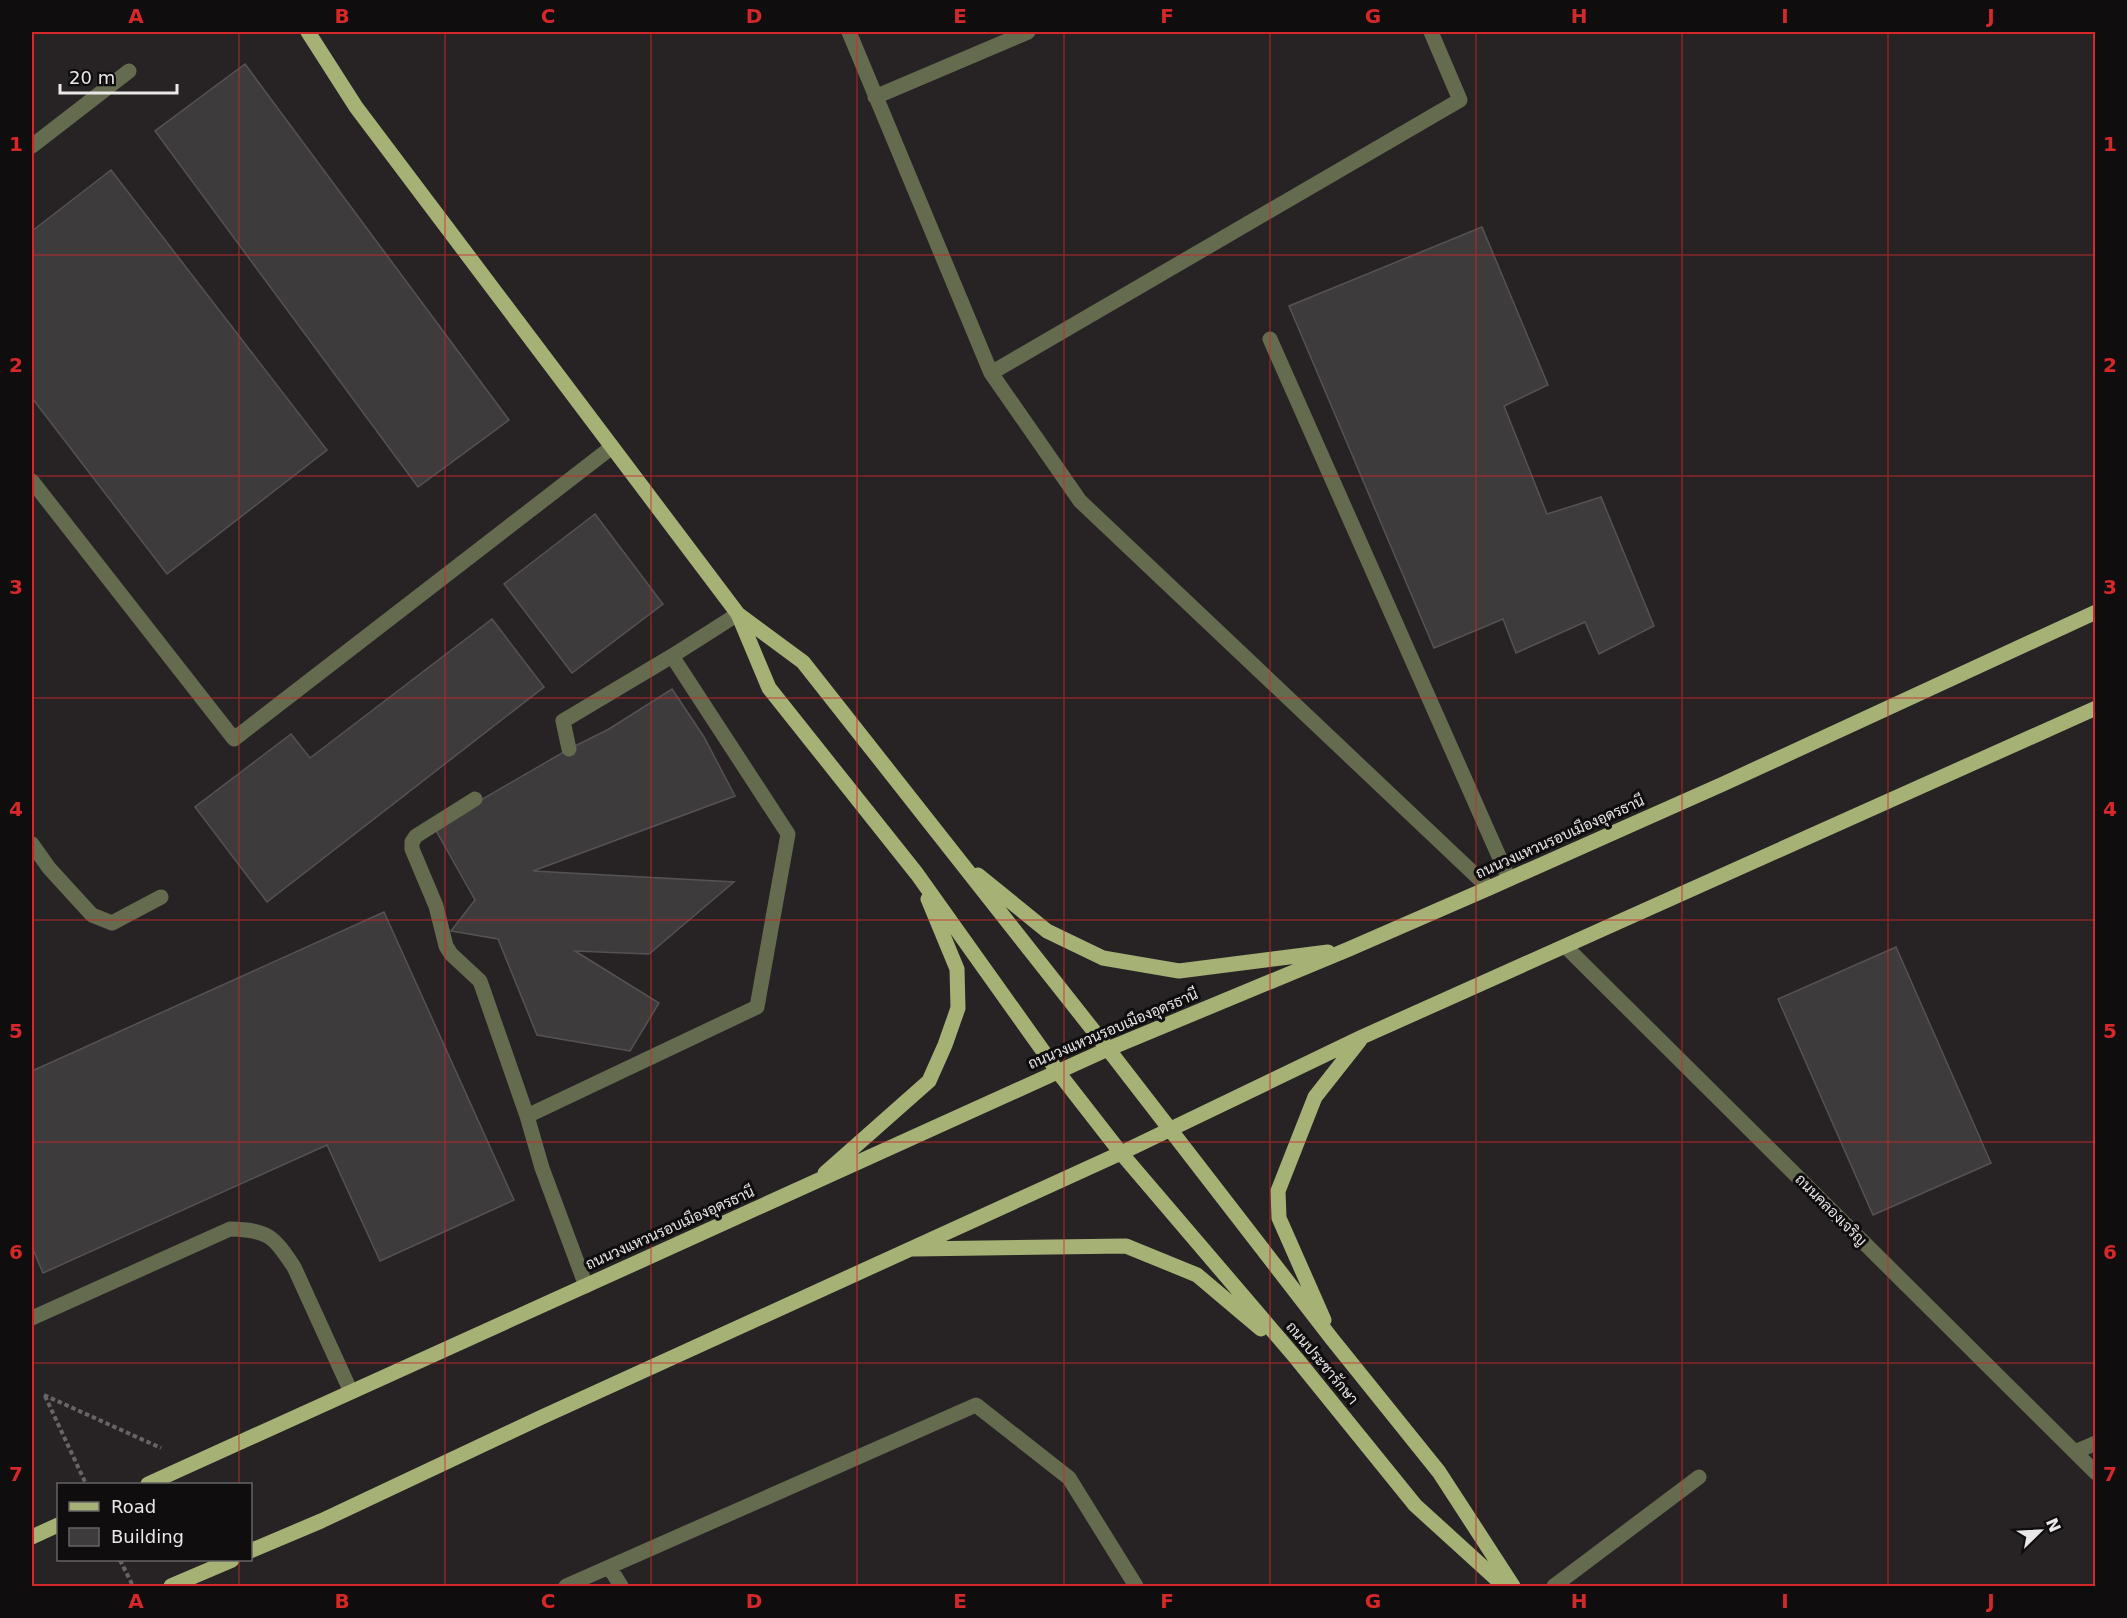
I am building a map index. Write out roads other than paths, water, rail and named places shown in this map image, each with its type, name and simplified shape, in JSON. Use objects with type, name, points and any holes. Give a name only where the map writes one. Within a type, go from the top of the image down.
[{"type":"main road","points":[[308,32],[356,107],[738,614],[769,688],[917,874],[957,969],[958,1008],[929,1081],[813,1183]]},
{"type":"main road","name":"ถนนวงแหวนรอบเมืองอุดรธานี","points":[[152,1483],[1108,1049],[1489,888],[1723,784],[2096,612]]},
{"type":"main road","points":[[738,614],[803,662],[956,859],[1047,931],[1103,958],[1179,971],[1349,949]]},
{"type":"main road","points":[[252,1550],[321,1521],[542,1417],[1121,1153],[1362,1037],[2096,708]]},
{"type":"main road","name":"ถนนประชารักษา","points":[[956,859],[1108,1049],[1332,1339],[1439,1472],[1513,1587]]},
{"type":"main road","name":"ถนนประชารักษา","points":[[917,874],[1058,1072],[1121,1153],[1296,1358],[1415,1505],[1504,1587]]},
{"type":"main road","points":[[1332,1339],[1279,1218],[1278,1191],[1315,1097],[1362,1037]]},
{"type":"main road","points":[[908,1250],[1126,1246],[1197,1275],[1296,1358]]},
{"type":"main road","points":[[32,1537],[57,1524]]},
{"type":"main road","points":[[171,1587],[229,1561]]},
{"type":"street","points":[[849,32],[991,373],[1080,501],[1489,888]]},
{"type":"street","points":[[875,97],[1028,32]]},
{"type":"street","points":[[991,373],[1460,100],[1431,32]]},
{"type":"street","points":[[32,146],[129,71]]},
{"type":"street","points":[[1270,339],[1509,879]]},
{"type":"street","points":[[32,481],[234,739],[612,447]]},
{"type":"street","points":[[568,749],[563,721],[738,614]]},
{"type":"street","points":[[527,1116],[758,1007],[788,834],[672,656]]},
{"type":"street","points":[[475,799],[416,836],[412,842],[412,849],[436,906],[446,946],[451,954],[480,981],[527,1116],[542,1168],[586,1286]]},
{"type":"street","points":[[32,844],[49,868],[92,915],[112,923],[161,897]]},
{"type":"street","name":"ถนนคลองเจริญ","points":[[1566,947],[2096,1473]]},
{"type":"street","points":[[32,1318],[230,1229],[254,1229],[270,1237],[282,1248],[294,1267],[351,1392]]},
{"type":"street","points":[[566,1587],[976,1405],[1069,1478],[1136,1587]]},
{"type":"street","points":[[2075,1452],[2096,1443]]},
{"type":"street","points":[[1554,1587],[1699,1477]]},
{"type":"street","points":[[610,1568],[621,1587]]}]
